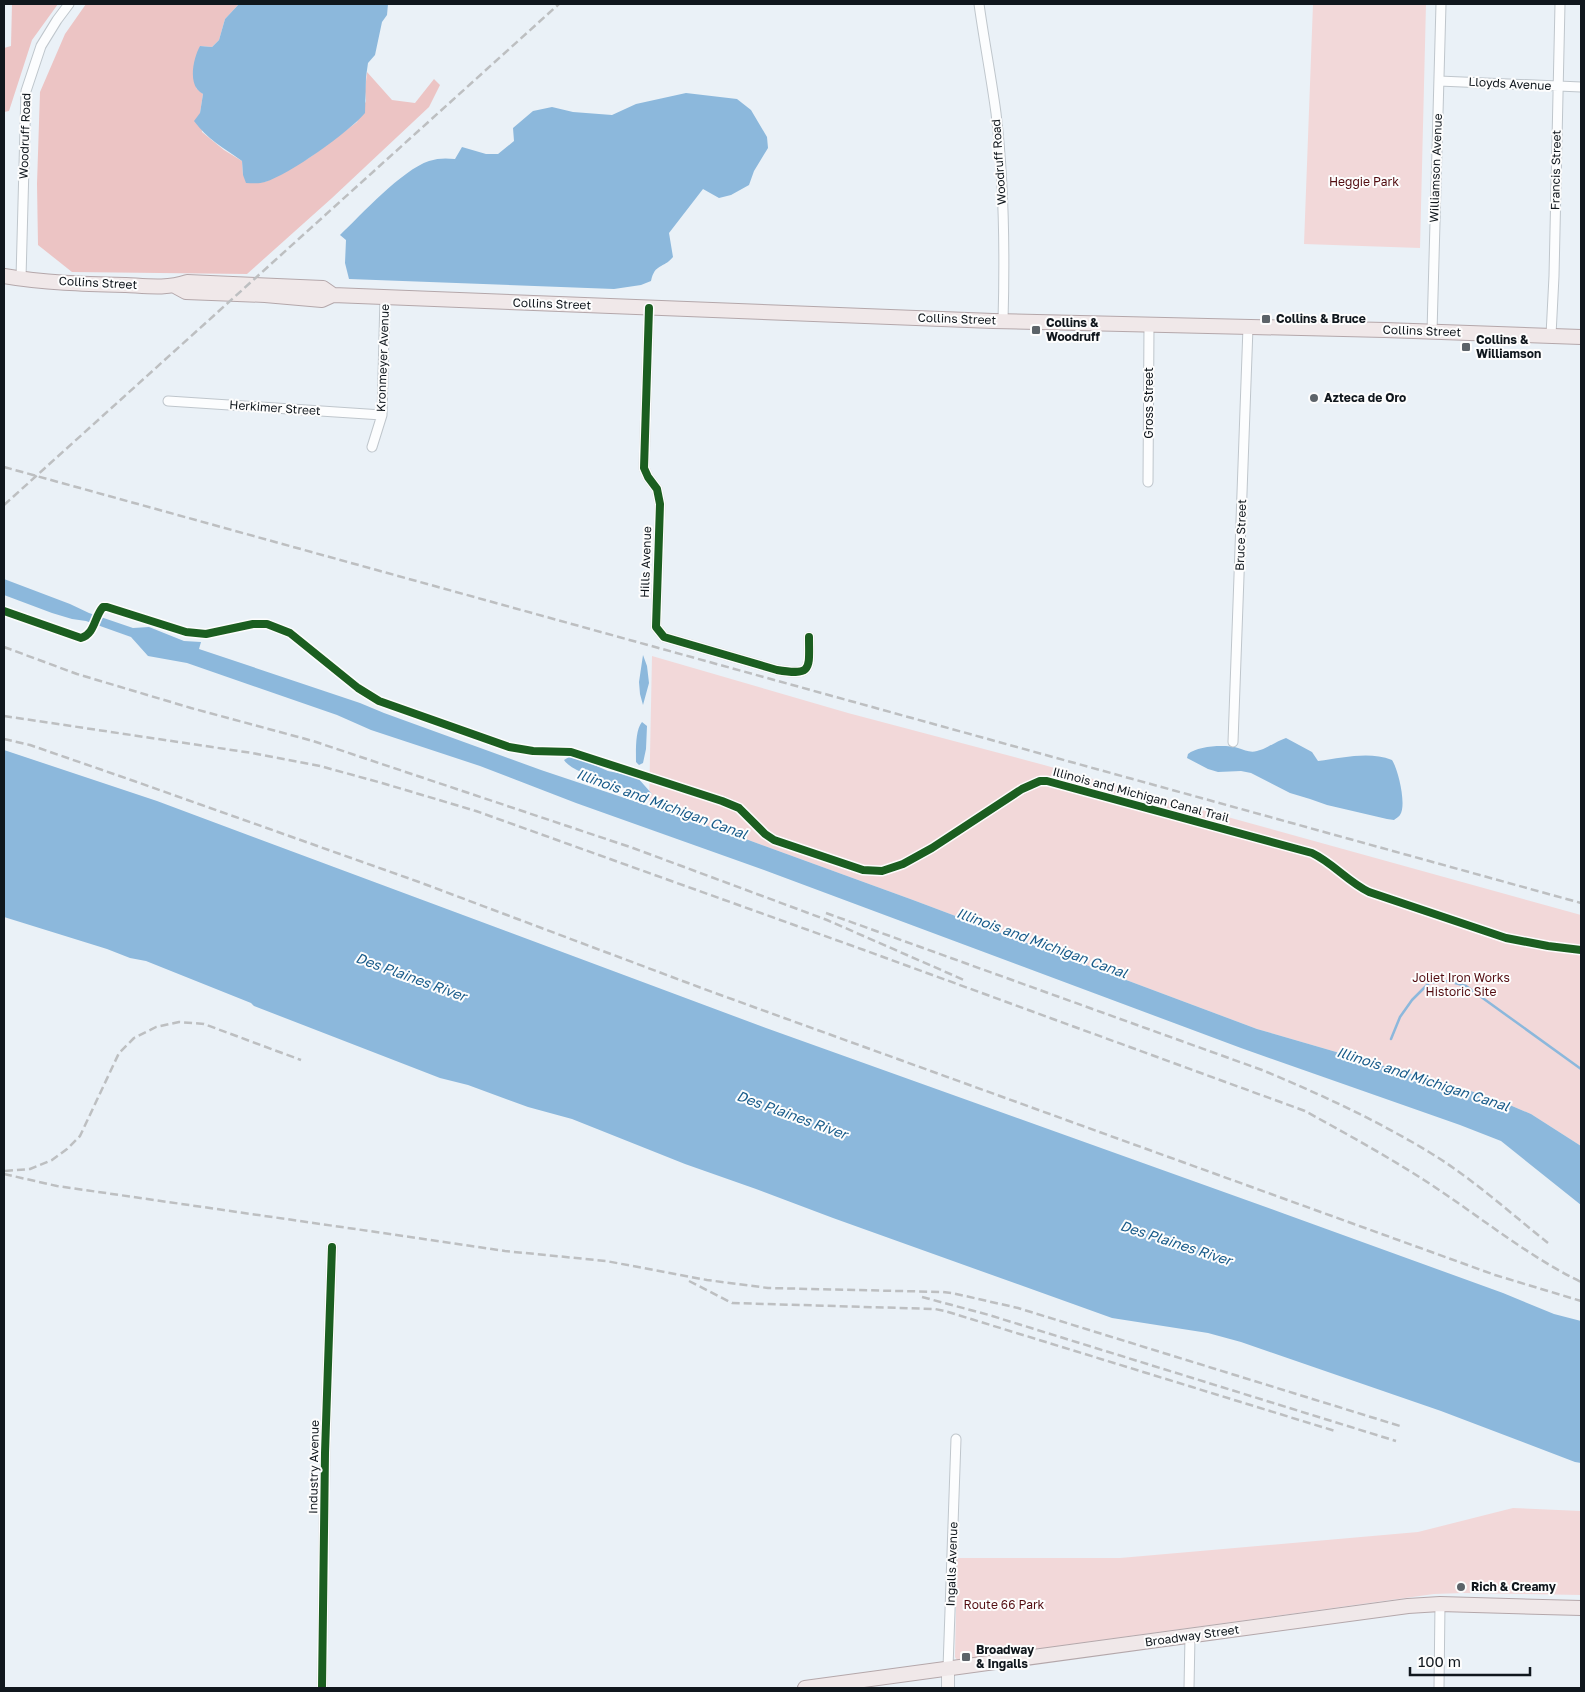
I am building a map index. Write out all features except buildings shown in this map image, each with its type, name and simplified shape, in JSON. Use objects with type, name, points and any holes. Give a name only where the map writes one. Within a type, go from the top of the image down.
[{"type":"main road","name":"Collins Street","points":[[4,276],[100,284],[175,286],[186,292],[265,295],[322,300],[333,295],[1003,321],[1581,337]]},
{"type":"main road","name":"Broadway Street","points":[[806,1688],[1408,1606],[1440,1604],[1581,1608]]},
{"type":"street","name":"Woodruff Road","points":[[21,278],[26,91],[41,46],[69,4]]},
{"type":"street","name":"Woodruff Road","points":[[979,4],[1000,149],[1005,262],[1003,321]]},
{"type":"street","name":"Williamson Avenue","points":[[1432,332],[1441,4]]},
{"type":"street","name":"Francis Street","points":[[1551,335],[1560,4]]},
{"type":"street","name":"Lloyds Avenue","points":[[1439,81],[1581,88]]},
{"type":"street","name":"Kronmeyer Avenue","points":[[372,447],[382,415],[385,297]]},
{"type":"street","name":"Hills Avenue","points":[[649,308],[644,468],[657,489],[660,504],[656,627],[664,637],[791,673],[800,673],[808,666],[809,636]]},
{"type":"street","name":"Gross Street","points":[[1148,482],[1149,325]]},
{"type":"street","name":"Bruce Street","points":[[1233,742],[1248,327]]},
{"type":"street","name":"Herkimer Street","points":[[168,401],[382,415]]},
{"type":"street","name":"Industry Avenue","points":[[322,1688],[325,1453],[332,1247]]},
{"type":"street","name":"Ingalls Avenue","points":[[948,1688],[956,1439]]},
{"type":"street","points":[[1439,1688],[1440,1604]]},
{"type":"street","points":[[1189,1688],[1190,1636]]},
{"type":"green space","name":"Heggie Park","points":[[1313,4],[1426,4],[1420,248],[1304,244]]},
{"type":"green space","name":"Joliet Iron Works Historic Site","points":[[652,656],[848,713],[1044,765],[1581,915],[1581,1146],[1531,1114],[1491,1097],[1257,1029],[913,900],[649,806]]},
{"type":"green space","name":"Route 66 Park","points":[[1513,1508],[1581,1511],[1581,1595],[1434,1594],[957,1660],[955,1657],[957,1558],[1120,1558],[1418,1532]]},
{"type":"shaded area","points":[[12,4],[58,4],[32,40],[9,111],[4,112],[4,48],[11,46]]},
{"type":"shaded area","points":[[86,4],[239,4],[225,19],[219,40],[212,47],[200,46],[196,88],[203,94],[200,113],[202,132],[224,150],[242,161],[243,175],[265,182],[309,158],[357,122],[366,101],[367,72],[392,100],[415,103],[434,79],[440,85],[429,107],[247,274],[72,272],[38,245],[37,184],[40,92],[65,34]]},
{"type":"water","points":[[239,4],[388,4],[387,15],[382,22],[375,55],[368,63],[365,113],[346,131],[318,152],[276,178],[260,183],[246,183],[243,175],[242,161],[210,138],[194,121],[200,113],[203,94],[197,89],[193,79],[194,62],[198,51],[200,46],[212,47],[219,40],[225,19]]},
{"type":"water","points":[[686,93],[737,99],[751,110],[767,137],[768,148],[754,171],[749,185],[731,195],[719,198],[703,189],[669,233],[673,257],[655,271],[651,281],[641,285],[614,289],[349,279],[345,263],[346,240],[340,235],[383,193],[418,166],[436,159],[455,159],[462,147],[486,154],[498,154],[514,141],[513,128],[533,111],[552,107],[573,112],[612,115],[636,104]]},
{"type":"water","name":"Illinois and Michigan Canal","points":[[4,579],[89,613],[133,628],[149,627],[184,641],[201,642],[199,649],[360,703],[541,770],[732,834],[1257,1029],[1491,1097],[1531,1114],[1581,1146],[1581,1205],[1501,1141],[1241,1048],[480,766],[371,730],[337,715],[187,663],[148,656],[131,637],[86,621],[52,613],[4,595]]},
{"type":"water","points":[[643,655],[647,666],[649,683],[643,705],[639,682]]},
{"type":"water","points":[[642,722],[647,726],[646,749],[643,763],[639,765],[636,762],[636,741]]},
{"type":"water","points":[[1286,738],[1312,752],[1318,761],[1365,756],[1383,757],[1392,760],[1399,779],[1403,803],[1400,816],[1394,820],[1387,819],[1327,805],[1290,793],[1251,773],[1241,771],[1218,772],[1187,758],[1188,754],[1192,751],[1212,746],[1233,747],[1254,752]]},
{"type":"water","name":"Des Plaines River","points":[[4,750],[157,801],[766,1028],[1503,1293],[1554,1314],[1581,1321],[1581,1463],[1441,1411],[1241,1342],[1208,1333],[1112,1318],[685,1164],[572,1119],[528,1107],[468,1085],[440,1078],[254,1006],[251,1003],[146,961],[130,958],[4,917]]},
{"type":"water","points":[[569,757],[585,761],[608,771],[637,777],[652,794],[631,790],[578,771],[564,760]]},
{"type":"waterway","points":[[1391,1039],[1400,1017],[1412,1000],[1429,983],[1448,981],[1466,986],[1581,1069]]},
{"type":"railway","points":[[4,505],[559,4]]},
{"type":"railway","points":[[4,467],[1581,903]]},
{"type":"railway","points":[[4,647],[77,674],[191,708],[313,741],[633,848],[827,920],[964,980]]},
{"type":"railway","points":[[4,716],[252,753],[320,766],[476,811],[864,950],[1305,1111],[1409,1171],[1540,1259],[1581,1282]]},
{"type":"railway","points":[[4,739],[30,745],[419,882],[704,989],[1495,1275],[1581,1301]]},
{"type":"railway","points":[[826,913],[1262,1070],[1326,1098],[1389,1129],[1445,1162],[1548,1243]]},
{"type":"railway","points":[[5,1171],[30,1169],[52,1160],[67,1149],[80,1136],[119,1053],[134,1038],[156,1027],[179,1022],[204,1024],[301,1060]]},
{"type":"railway","points":[[4,1174],[57,1186],[505,1251],[606,1261],[707,1280],[768,1288],[952,1293],[1018,1308],[1400,1426]]},
{"type":"railway","points":[[689,1281],[732,1303],[935,1309],[945,1311],[1335,1431]]},
{"type":"railway","points":[[922,1297],[989,1315],[1396,1441]]},
{"type":"cycle path","points":[[649,308],[644,468],[657,489],[660,504],[656,627],[664,637],[789,672],[803,671],[806,668],[809,656],[809,637]]},
{"type":"cycle path","name":"Illinois and Michigan Canal Trail","points":[[4,611],[81,638],[86,636],[92,629],[103,607],[186,632],[206,634],[253,624],[267,624],[290,633],[358,688],[379,701],[509,747],[533,751],[571,752],[722,801],[739,808],[765,834],[774,840],[863,870],[882,871],[903,864],[932,848],[1022,789],[1040,781],[1047,781],[1312,853],[1369,892],[1506,938],[1581,950]]},
{"type":"cycle path","points":[[322,1688],[325,1453],[332,1247]]},
{"type":"place","name":"Collins & Bruce","points":[[1266,319]]},
{"type":"place","name":"Collins & Woodruff","points":[[1036,330]]},
{"type":"place","name":"Collins & Williamson","points":[[1466,347]]},
{"type":"place","name":"Azteca de Oro","points":[[1314,398]]},
{"type":"place","name":"Rich & Creamy","points":[[1461,1587]]},
{"type":"place","name":"Broadway & Ingalls","points":[[966,1657]]}]
